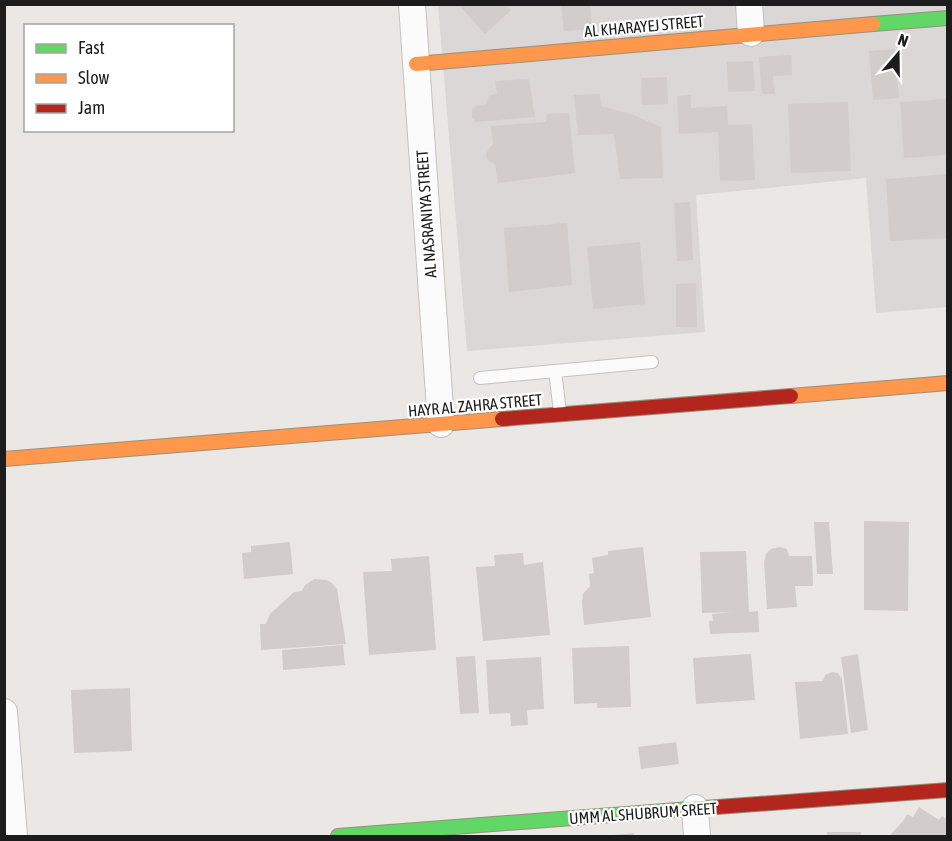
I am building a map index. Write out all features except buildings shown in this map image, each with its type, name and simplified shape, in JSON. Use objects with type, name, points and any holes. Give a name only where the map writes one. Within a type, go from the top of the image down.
[{"type":"street","name":"AL NASRANIYA STREET","points":[[412,4],[441,424]]},
{"type":"street","points":[[749,4],[751,33]]},
{"type":"street","name":"AL KHARAYEJ STREET","points":[[416,64],[751,33],[948,18]]},
{"type":"street","name":"HAYR AL ZAHRA STREET","points":[[4,459],[948,383]]},
{"type":"street","points":[[4,712],[14,837]]},
{"type":"street","name":"UMM AL SHUBRUM SREET","points":[[338,837],[389,835],[695,808],[948,790]]},
{"type":"street","points":[[695,808],[697,837]]},
{"type":"lane","points":[[480,378],[652,362]]},
{"type":"lane","points":[[555,371],[560,414]]},
{"type":"shaded area","points":[[438,5],[947,5],[947,307],[876,313],[866,178],[696,195],[705,332],[467,351]]},
{"type":"traffic: fast","points":[[873,24],[948,18]]},
{"type":"traffic: fast","points":[[338,836],[717,807]]},
{"type":"traffic: slow","points":[[416,64],[873,24]]},
{"type":"traffic: slow","points":[[791,396],[948,383]]},
{"type":"traffic: slow","points":[[4,459],[502,419]]},
{"type":"traffic: jam","points":[[502,419],[791,396]]},
{"type":"traffic: jam","points":[[717,807],[948,790]]}]
